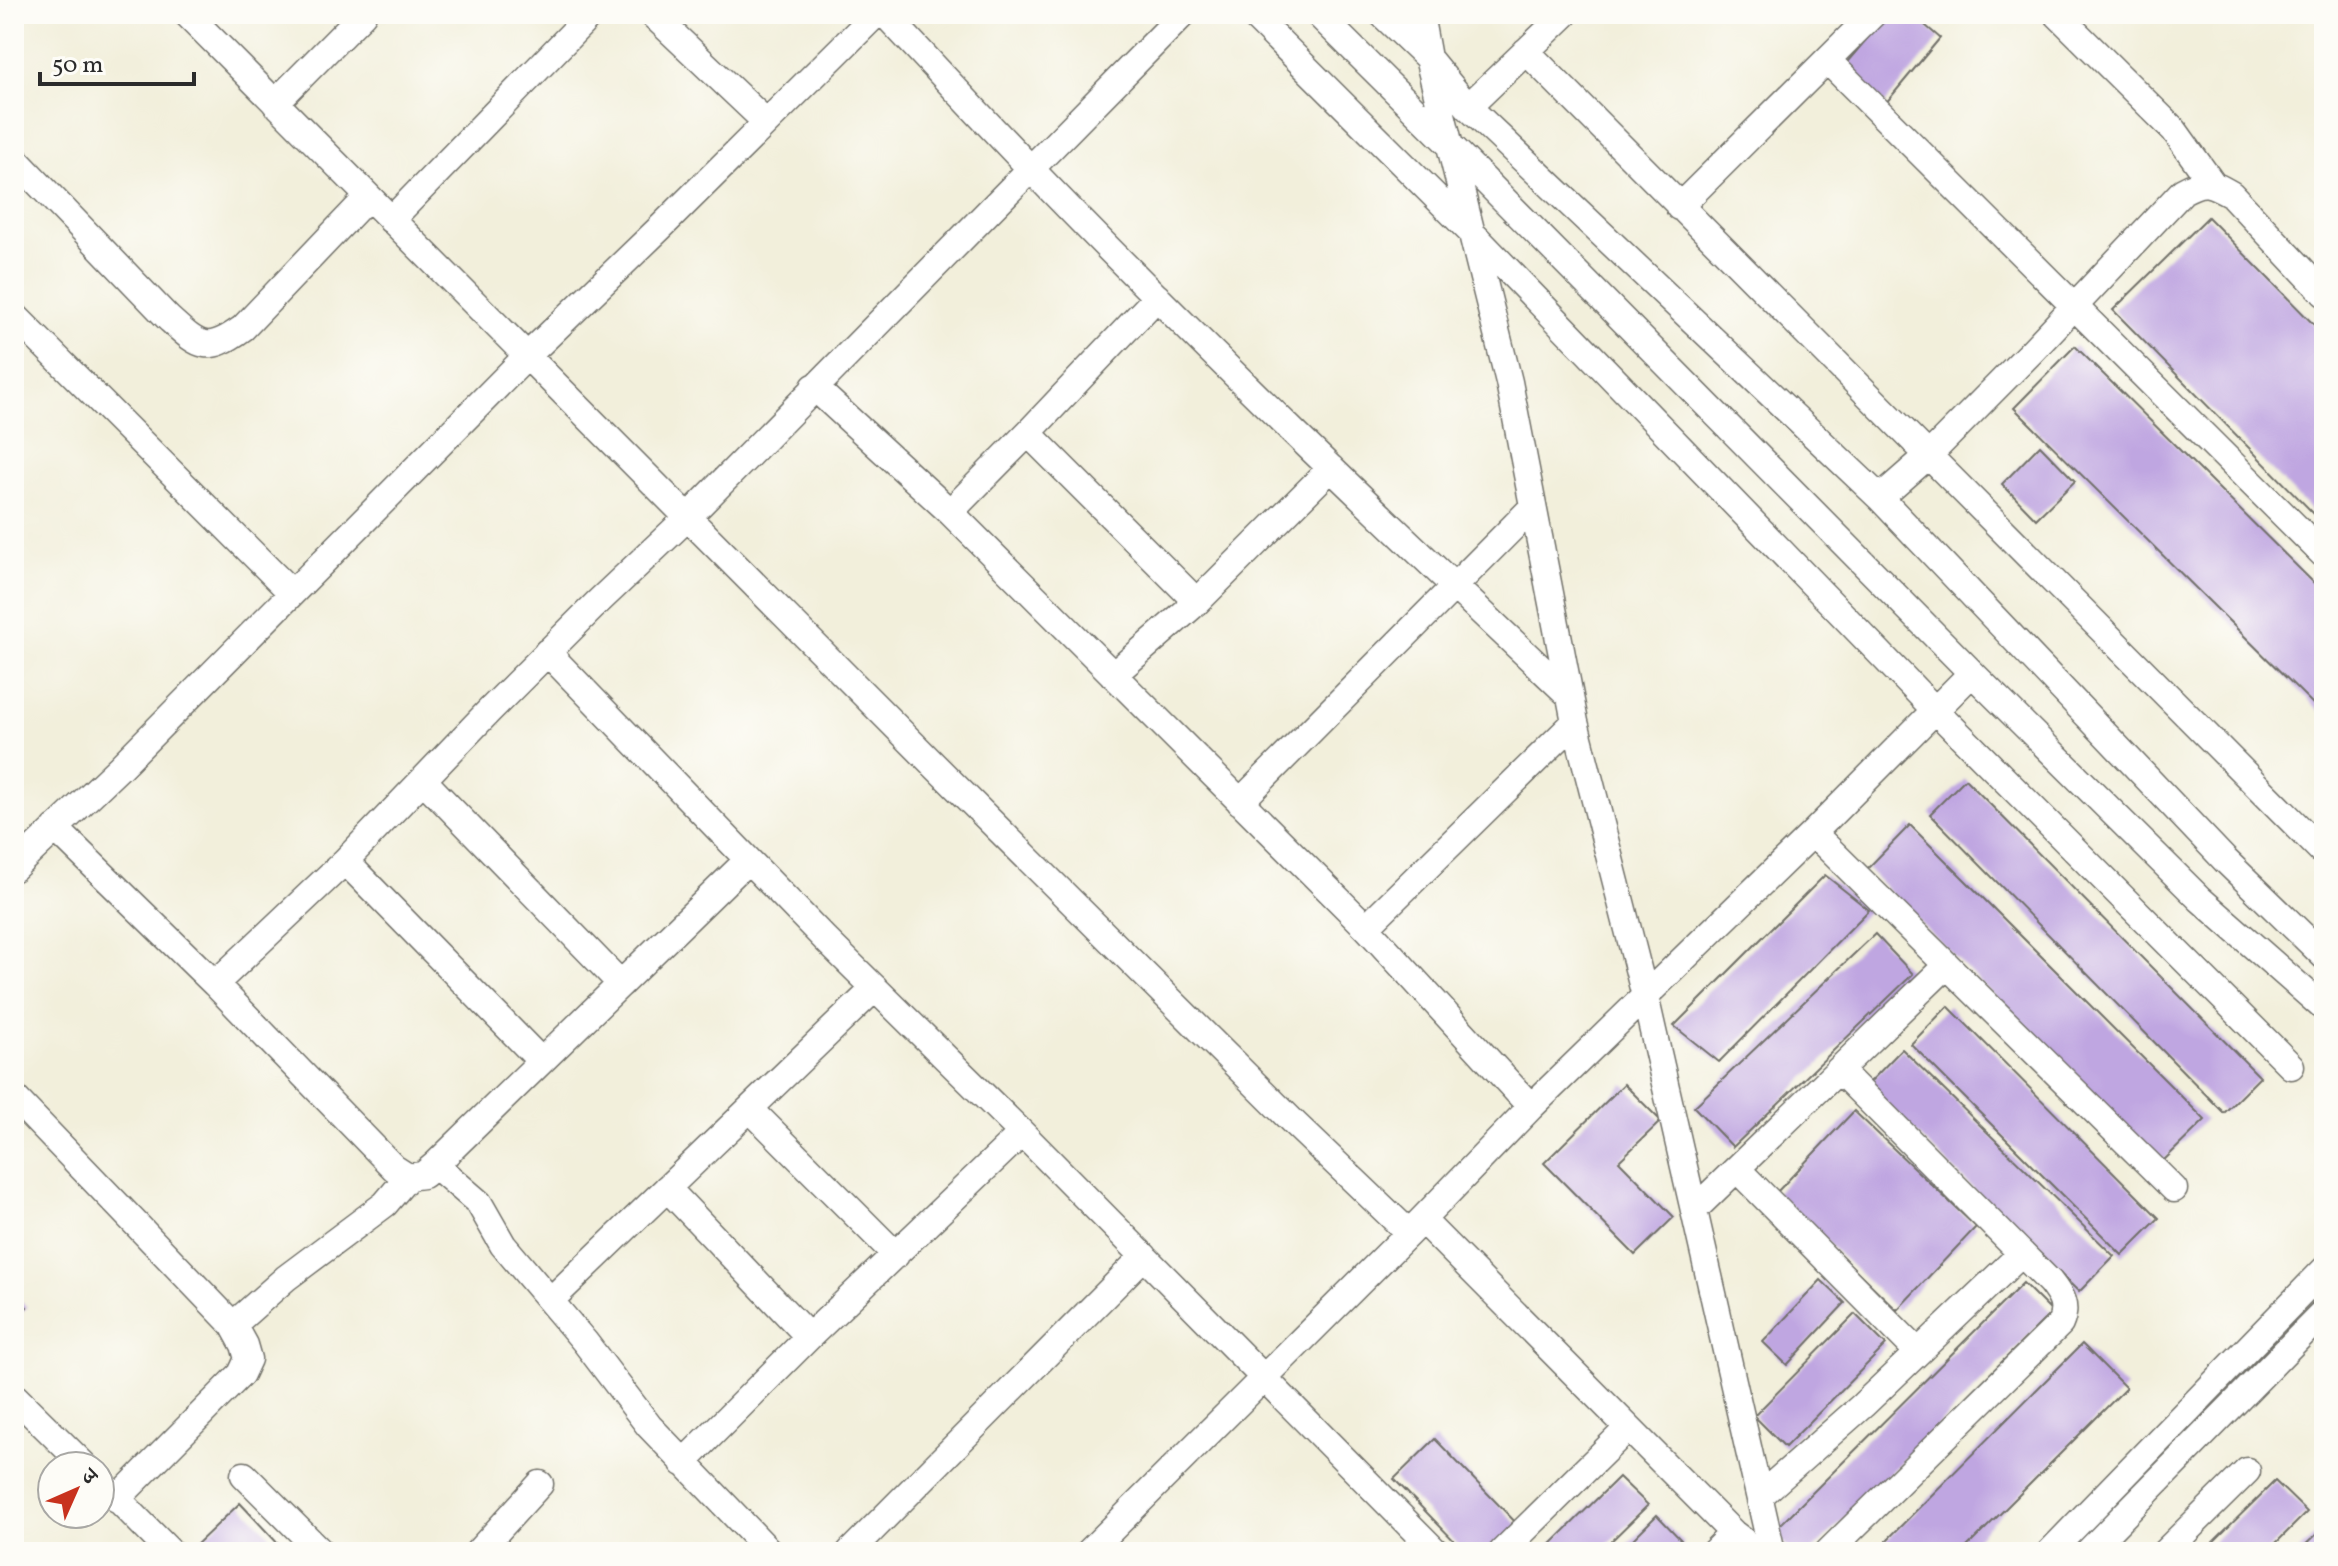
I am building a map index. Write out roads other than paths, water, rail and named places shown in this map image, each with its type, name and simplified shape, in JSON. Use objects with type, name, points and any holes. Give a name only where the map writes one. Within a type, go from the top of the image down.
[{"type":"street","points":[[187,14],[1295,1124],[1415,1227],[1733,1533],[1758,1552]]},
{"type":"street","points":[[275,103],[363,14]]},
{"type":"street","points":[[391,220],[591,14]]},
{"type":"street","points":[[652,14],[766,122]]},
{"type":"street","points":[[14,868],[120,767],[526,357],[876,14]]},
{"type":"street","points":[[885,14],[1030,169],[1157,297],[1570,696]]},
{"type":"street","points":[[215,984],[345,861],[547,652],[688,517],[1183,14]]},
{"type":"street","points":[[1252,14],[1472,233],[1934,709],[2291,1066]]},
{"type":"street","points":[[1318,14],[2200,899],[2324,1008]]},
{"type":"street","points":[[1382,14],[1428,58],[1468,107],[1880,498],[2225,860],[2324,956]]},
{"type":"street","points":[[1420,14],[1428,58],[1509,382],[1575,722],[1645,996],[1772,1552]]},
{"type":"street","points":[[1468,107],[1565,14]]},
{"type":"street","points":[[1679,207],[1873,14]]},
{"type":"street","points":[[2057,14],[2174,130],[2212,183],[2231,194],[2323,290]]},
{"type":"street","points":[[1526,51],[2324,853]]},
{"type":"street","points":[[1827,60],[2324,555]]},
{"type":"street","points":[[14,158],[168,318],[189,337],[207,346],[223,343],[243,328],[368,197]]},
{"type":"street","points":[[1880,498],[1929,455],[2183,191],[2196,183],[2212,183]]},
{"type":"street","points":[[950,512],[1157,297]]},
{"type":"street","points":[[14,315],[292,593]]},
{"type":"street","points":[[814,387],[950,512],[1366,927],[1531,1107]]},
{"type":"street","points":[[1028,433],[1197,602]]},
{"type":"street","points":[[1113,675],[1197,602],[1331,468]]},
{"type":"street","points":[[1240,802],[1533,507]]},
{"type":"street","points":[[547,652],[748,860],[1436,1552]]},
{"type":"street","points":[[1105,1547],[1265,1377],[1531,1107],[1813,833],[1972,673]]},
{"type":"street","points":[[1366,927],[1575,722]]},
{"type":"street","points":[[423,780],[621,984]]},
{"type":"street","points":[[55,828],[215,984],[394,1168],[408,1177],[423,1175],[435,1165],[748,860]]},
{"type":"street","points":[[1813,833],[2174,1189]]},
{"type":"street","points":[[345,861],[541,1061]]},
{"type":"street","points":[[1695,1209],[1947,965]]},
{"type":"street","points":[[551,1300],[875,988]]},
{"type":"street","points":[[1828,1552],[2060,1324],[2064,1315],[2062,1297],[2050,1282],[1840,1071]]},
{"type":"street","points":[[14,1097],[233,1325],[248,1359],[241,1374],[116,1484]]},
{"type":"street","points":[[750,1109],[896,1255]]},
{"type":"street","points":[[683,1463],[1022,1133]]},
{"type":"street","points":[[435,1165],[479,1203],[503,1245],[551,1300],[640,1415],[770,1552]]},
{"type":"street","points":[[1737,1169],[1918,1352]]},
{"type":"street","points":[[233,1325],[286,1278],[385,1204],[408,1177]]},
{"type":"street","points":[[667,1188],[809,1337]]},
{"type":"street","points":[[1760,1496],[1818,1446],[2021,1254]]},
{"type":"street","points":[[850,1552],[1144,1256]]},
{"type":"street","points":[[2050,1552],[2324,1270]]},
{"type":"street","points":[[2088,1552],[2324,1312]]},
{"type":"street","points":[[14,1396],[69,1450]]},
{"type":"street","points":[[1502,1552],[1627,1429]]},
{"type":"street","points":[[2165,1552],[2247,1471]]},
{"type":"street","points":[[244,1475],[321,1552]]},
{"type":"street","points":[[478,1552],[540,1484]]},
{"type":"street","points":[[116,1497],[170,1552]]},
{"type":"street","points":[[1714,1552],[1733,1533]]}]
